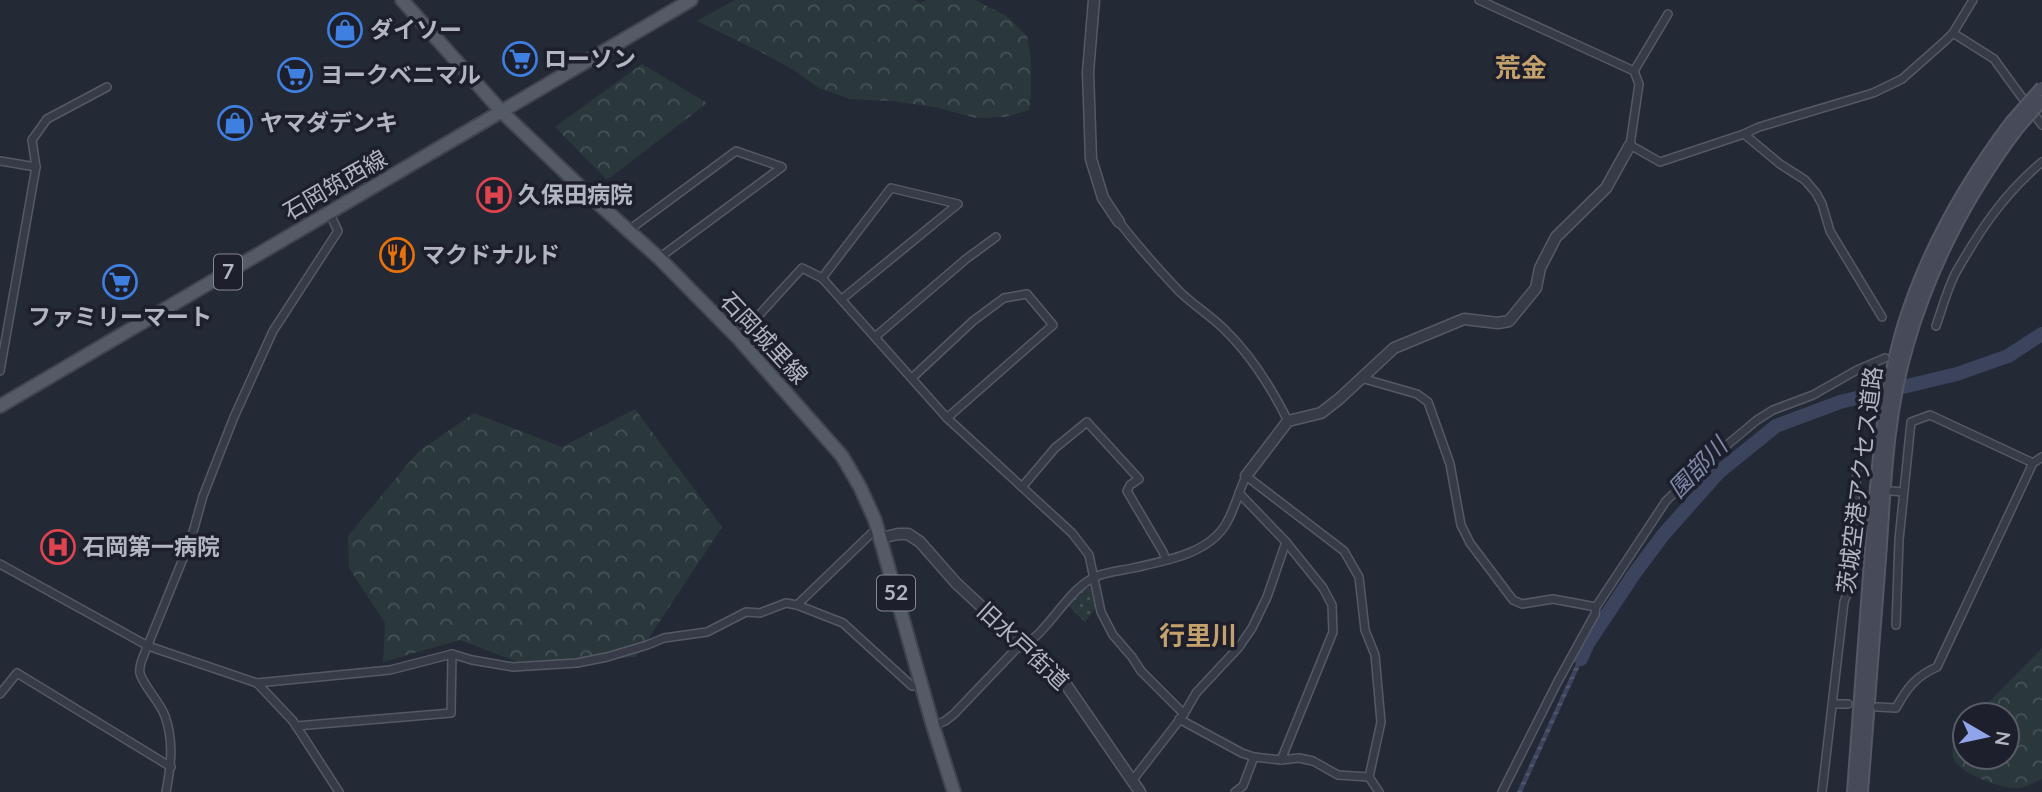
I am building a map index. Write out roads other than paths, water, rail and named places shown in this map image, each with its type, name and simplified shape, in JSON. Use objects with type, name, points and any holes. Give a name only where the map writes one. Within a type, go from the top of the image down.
[{"type":"main road","name":"石岡城里線","points":[[402,0],[502,112],[659,258],[738,338],[835,447],[860,487],[879,533],[954,792]]},
{"type":"main road","name":"石岡筑西線","points":[[1,401],[691,0]]},
{"type":"main road","name":"茨城空港アクセス道路","points":[[1862,792],[1893,364],[1948,238],[2015,125],[2042,87]]},
{"type":"main road","name":"茨城空港アクセス道路","points":[[2015,125],[2042,101]]},
{"type":"main road","name":"茨城空港アクセス道路","points":[[1853,792],[1877,476],[1891,397]]},
{"type":"street","points":[[1094,0],[1088,72],[1091,159],[1103,198],[1139,247],[1181,292],[1224,329],[1248,356],[1279,403],[1287,421]]},
{"type":"street","points":[[933,726],[954,714],[1016,649],[1025,646],[1081,586],[1094,577],[1187,555],[1210,541],[1226,524],[1246,477],[1287,421],[1321,414],[1394,348],[1464,320],[1497,323],[1509,321],[1536,288],[1540,268],[1556,237],[1606,188],[1630,145],[1639,84],[1634,71],[1479,0]]},
{"type":"street","points":[[1630,145],[1660,162],[1759,127],[1873,93],[1902,79],[1953,33],[1973,0]]},
{"type":"street","points":[[1634,71],[1668,14]]},
{"type":"street","points":[[1953,33],[1994,60],[2042,125]]},
{"type":"street","points":[[0,371],[36,167],[32,140],[47,119],[107,87]]},
{"type":"street","points":[[1744,134],[1780,164],[1805,180],[1816,192],[1830,231],[1882,317]]},
{"type":"street","points":[[629,230],[736,151],[782,167],[659,258]]},
{"type":"street","points":[[0,161],[36,167]]},
{"type":"street","points":[[1936,326],[1954,276],[1989,218],[2018,184],[2042,162]]},
{"type":"street","points":[[822,278],[891,188],[958,204],[842,299]]},
{"type":"street","points":[[166,792],[171,767],[171,740],[165,716],[141,677],[140,669],[191,539],[203,496],[234,417],[273,331],[338,231],[329,212]]},
{"type":"street","points":[[875,337],[966,259],[996,237]]},
{"type":"street","points":[[738,338],[802,268],[822,278],[947,418],[1082,545],[1089,555],[1101,611],[1112,635],[1182,717],[1242,753],[1254,757],[1281,760],[1299,758],[1313,761],[1338,775],[1369,777]]},
{"type":"street","points":[[912,378],[973,321],[1004,298],[1027,294],[1036,304],[1053,325],[947,418]]},
{"type":"street","points":[[1502,792],[1595,614],[1596,607],[1666,501],[1703,465],[1773,410],[1812,395],[1857,370],[1893,364]]},
{"type":"street","points":[[1362,378],[1417,394],[1428,402],[1450,464],[1461,525],[1470,543],[1513,600],[1522,604],[1553,599],[1596,607]]},
{"type":"street","points":[[1896,625],[1899,540],[1911,422],[1930,415],[2033,463]]},
{"type":"street","points":[[1022,487],[1055,448],[1087,422],[1139,479],[1130,485],[1127,491],[1166,560]]},
{"type":"street","points":[[1877,707],[1896,708],[1918,677],[1937,667],[2033,463],[2042,457]]},
{"type":"street","points":[[1822,792],[1847,594],[1858,461]]},
{"type":"street","points":[[1246,477],[1344,551],[1359,577],[1365,630],[1375,655],[1381,722],[1369,777],[1378,792]]},
{"type":"street","points":[[1856,488],[1866,489]]},
{"type":"street","points":[[1892,491],[1903,492]]},
{"type":"street","points":[[1239,493],[1286,542],[1323,588],[1334,613],[1333,632],[1281,760]]},
{"type":"street","points":[[797,605],[879,533]]},
{"type":"street","name":"旧水戸街道","points":[[879,533],[908,534],[920,542],[956,583],[1067,686],[1140,792]]},
{"type":"street","points":[[1132,781],[1182,717],[1196,693],[1239,647],[1252,628],[1267,597],[1286,542]]},
{"type":"street","points":[[0,564],[148,646],[257,683],[390,670],[452,654],[513,667],[577,663],[607,657],[664,638],[707,632],[746,612],[760,613],[786,603],[844,623],[912,686],[922,686]]},
{"type":"street","points":[[296,726],[451,713],[452,654]]},
{"type":"street","points":[[0,694],[16,673],[171,767]]},
{"type":"street","points":[[257,683],[296,726],[340,792]]},
{"type":"street","points":[[1833,704],[1848,704]]},
{"type":"street","points":[[1235,792],[1243,786],[1254,757]]},
{"type":"water","points":[[1586,642],[1590,644],[1522,792],[1517,792]]},
{"type":"waterway","name":"園部川","points":[[1581,659],[1588,643],[1663,535],[1719,472],[1776,426],[1840,402],[1957,374],[2008,356],[2042,334]]},
{"type":"place","name":"ダイソー","points":[[345,30]]},
{"type":"place","name":"ローソン","points":[[520,59]]},
{"type":"place","name":"ヨークベニマル","points":[[295,75]]},
{"type":"place","name":"ヤマダデンキ","points":[[235,123]]},
{"type":"place","name":"久保田病院","points":[[494,195]]},
{"type":"place","name":"マクドナルド","points":[[397,255]]},
{"type":"place","name":"ファミリーマート","points":[[120,282]]},
{"type":"place","name":"石岡第一病院","points":[[58,547]]},
{"type":"district","name":"荒金","points":[[1521,68]]},
{"type":"district","name":"行里川","points":[[1198,636]]}]
